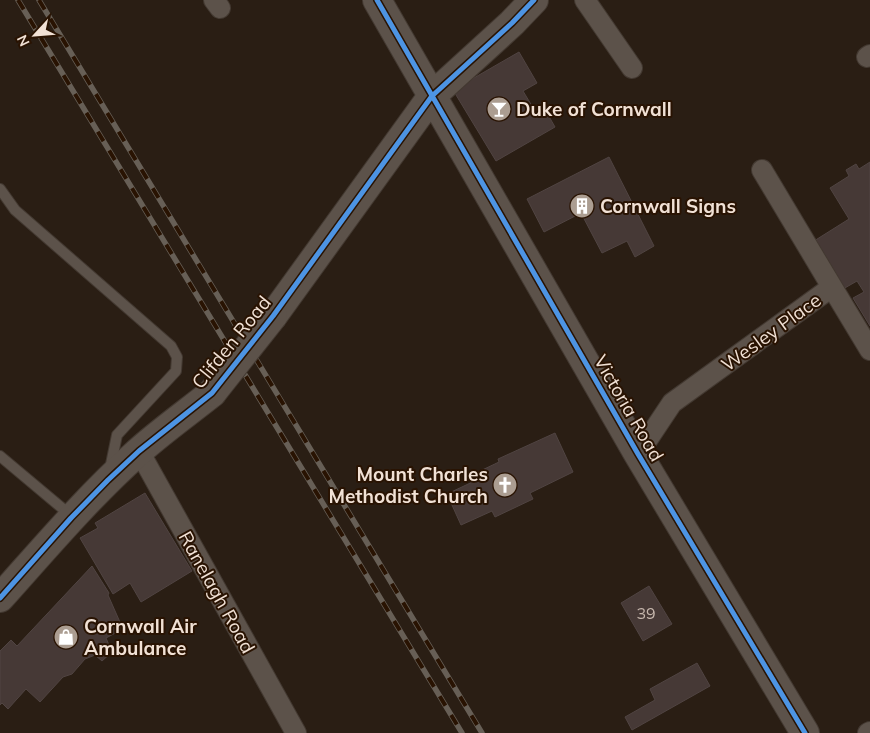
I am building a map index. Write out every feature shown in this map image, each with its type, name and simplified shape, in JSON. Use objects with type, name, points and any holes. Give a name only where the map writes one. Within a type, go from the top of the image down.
[{"type":"street","name":"Victoria Road","points":[[377,0],[638,454],[804,733]]},
{"type":"street","name":"Clifden Road","points":[[0,598],[71,518],[108,480],[138,452],[212,393],[273,316],[432,96],[512,23],[534,0]]},
{"type":"street","points":[[585,0],[632,68]]},
{"type":"street","name":"Wesley Place","points":[[638,454],[672,403],[832,287],[762,170]]},
{"type":"street","points":[[832,287],[870,350]]},
{"type":"street","name":"Ranelagh Road","points":[[138,452],[296,733]]},
{"type":"lane","points":[[0,190],[14,210],[171,346],[177,357],[176,371],[117,435],[108,480]]},
{"type":"lane","points":[[0,456],[62,508],[71,518]]},
{"type":"building","name":"Duke of Cornwall","points":[[519,52],[537,83],[523,91],[535,111],[543,106],[555,127],[496,161],[453,90]]},
{"type":"building","name":"Cornwall Signs","points":[[609,157],[654,246],[635,257],[627,241],[602,253],[581,213],[544,232],[527,199]]},
{"type":"building","points":[[870,162],[870,326],[853,298],[864,292],[857,281],[843,289],[814,241],[849,219],[830,188],[849,176],[846,170],[856,164],[859,169]]},
{"type":"building","name":"Mount Charles Methodist Church","points":[[555,433],[573,472],[530,493],[533,499],[495,517],[492,511],[461,525],[447,494],[481,478],[478,472],[499,462],[498,459]]},
{"type":"building","points":[[145,493],[192,571],[141,602],[130,583],[113,594],[80,538],[98,528],[95,523]]},
{"type":"building","name":"Cornwall Air Ambulance","points":[[92,566],[109,593],[108,595],[123,629],[106,638],[112,652],[102,661],[95,655],[85,659],[72,674],[63,677],[40,702],[26,689],[8,709],[2,703],[0,705],[0,651],[11,640],[17,646]]},
{"type":"building","points":[[649,586],[672,624],[643,641],[621,603]]},
{"type":"building","points":[[697,663],[710,686],[632,730],[625,717],[655,700],[650,689]]},
{"type":"railway","points":[[18,0],[462,733]]},
{"type":"railway","points":[[39,0],[482,733]]},
{"type":"cycle path","points":[[377,0],[638,454],[805,733]]},
{"type":"cycle path","points":[[0,598],[71,518],[108,480],[139,451],[212,393],[273,316],[432,96],[512,23],[534,0]]},
{"type":"place","name":"Duke of Cornwall","points":[[499,109]]},
{"type":"place","name":"Cornwall Signs","points":[[582,206]]},
{"type":"place","name":"Mount Charles Methodist Church","points":[[505,485]]},
{"type":"place","name":"Cornwall Air Ambulance","points":[[66,637]]}]
